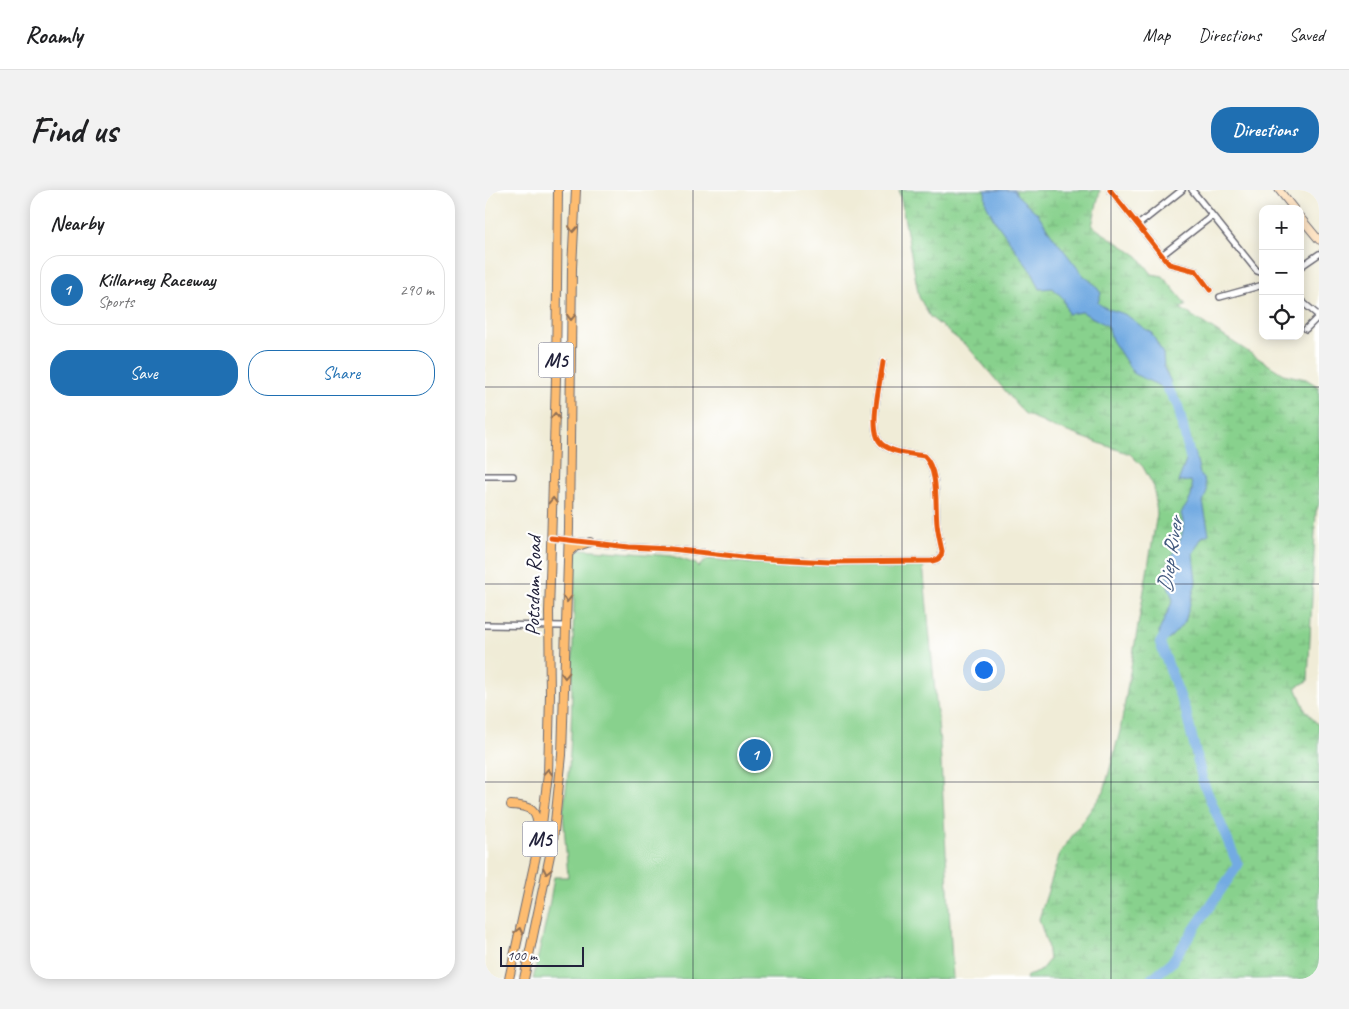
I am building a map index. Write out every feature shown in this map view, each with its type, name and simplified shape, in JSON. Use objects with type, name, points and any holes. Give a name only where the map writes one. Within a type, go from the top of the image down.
[{"type":"main road","name":"Potsdam Road","points":[[509,979],[537,853],[546,801],[549,755],[549,626],[556,378],[558,190]]},
{"type":"main road","name":"Potsdam Road","points":[[525,979],[553,841],[562,755],[569,553],[571,278],[576,190]]},
{"type":"main road","points":[[569,553],[575,547],[590,542]]},
{"type":"main road","points":[[511,805],[528,807],[535,815],[538,828],[537,853]]},
{"type":"street","points":[[1120,190],[1112,192],[1171,266],[1196,271],[1210,290]]},
{"type":"street","points":[[1138,225],[1182,190]]},
{"type":"street","points":[[1192,190],[1259,272]]},
{"type":"street","points":[[1279,190],[1291,205]]},
{"type":"street","points":[[1162,255],[1213,216]]},
{"type":"street","points":[[1304,222],[1319,240]]},
{"type":"street","points":[[1304,264],[1319,254]]},
{"type":"street","points":[[1220,297],[1259,286]]},
{"type":"street","points":[[1304,303],[1319,316],[1306,329]]},
{"type":"street","points":[[551,538],[752,558],[830,562],[932,561],[939,559],[942,555],[937,524],[935,482],[928,461],[924,456],[885,447],[878,441],[875,435],[875,414],[883,362]]},
{"type":"street","points":[[485,476],[513,476]]},
{"type":"street","points":[[485,625],[567,626]]},
{"type":"green space","points":[[899,190],[1100,190],[1092,226],[1138,256],[1152,274],[1163,276],[1184,302],[1186,306],[1180,308],[1283,374],[1306,379],[1319,387],[1319,504],[1316,512],[1308,681],[1296,687],[1305,709],[1319,726],[1319,979],[1026,979],[1027,976],[1039,972],[1049,960],[1047,944],[1039,919],[1060,853],[1104,791],[1120,731],[1157,514],[1154,487],[1143,467],[1130,454],[1048,425],[1024,413],[968,347],[930,317],[919,297]]},
{"type":"green space","points":[[581,549],[672,556],[696,564],[698,567],[708,559],[749,563],[923,565],[940,744],[953,979],[533,979],[554,877],[568,877],[563,812],[571,734],[575,555]]},
{"type":"water","points":[[985,190],[1014,190],[1038,214],[1083,275],[1101,293],[1098,303],[1107,309],[1124,314],[1151,332],[1163,354],[1164,368],[1171,382],[1160,386],[1134,374],[1112,340],[1108,326],[1082,312],[1068,314],[1063,298],[1053,288],[1040,289],[1033,274],[995,221],[986,204]]},
{"type":"water","points":[[1195,452],[1200,474],[1204,479],[1207,491],[1203,502],[1209,534],[1202,537],[1193,553],[1196,582],[1185,622],[1169,639],[1160,643],[1159,631],[1173,600],[1167,580],[1168,567],[1182,534],[1181,513],[1192,494],[1191,481],[1178,482],[1189,453]]},
{"type":"waterway","name":"Diep River","points":[[1159,374],[1178,406],[1192,465]]},
{"type":"waterway","name":"Diep River","points":[[1151,979],[1171,963],[1238,865],[1203,782],[1186,712],[1160,643],[1166,633]]},
{"type":"cycle path","points":[[1110,190],[1169,264],[1196,271],[1210,290]]},
{"type":"cycle path","points":[[551,538],[752,558],[830,562],[932,561],[938,559],[942,551],[937,524],[934,479],[929,462],[924,456],[903,453],[887,448],[878,439],[875,419],[883,362]]},
{"type":"place","name":"Killarney Raceway","points":[[755,755]]}]
